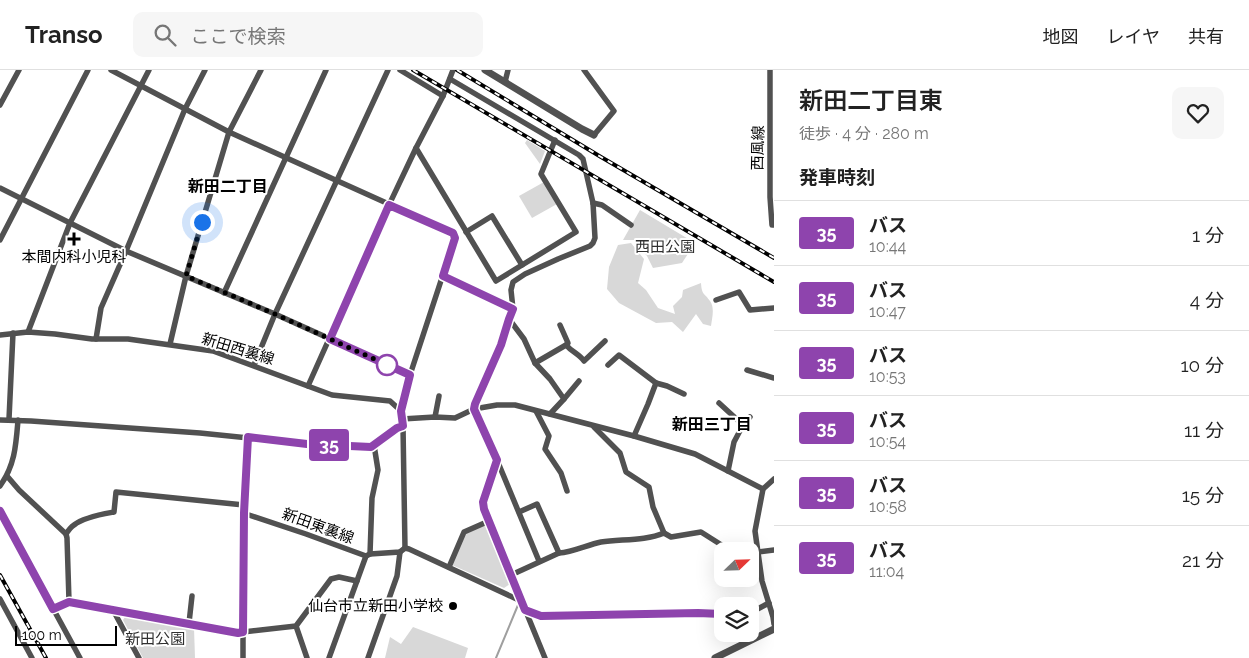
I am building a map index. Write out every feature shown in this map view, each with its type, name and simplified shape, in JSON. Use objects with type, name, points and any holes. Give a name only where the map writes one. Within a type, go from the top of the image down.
[{"type":"street","points":[[0,105],[19,70]]},
{"type":"street","points":[[0,240],[88,70]]},
{"type":"street","points":[[111,70],[230,132],[453,233],[455,238],[410,375],[401,411],[403,422],[403,550],[397,576],[368,658]]},
{"type":"street","points":[[28,332],[70,222],[149,70]]},
{"type":"street","points":[[96,339],[101,308],[185,108],[205,70]]},
{"type":"street","points":[[170,344],[186,276],[230,132],[261,70]]},
{"type":"street","points":[[224,293],[326,70]]},
{"type":"street","points":[[254,365],[275,314],[388,70]]},
{"type":"street","points":[[400,70],[443,96]]},
{"type":"street","points":[[308,386],[389,205],[443,96],[453,70]]},
{"type":"street","points":[[485,70],[594,135],[614,111],[584,70]]},
{"type":"street","points":[[504,82],[508,70]]},
{"type":"street","name":"西風線","points":[[770,70],[772,85],[770,197],[772,225],[774,225]]},
{"type":"street","points":[[450,79],[579,155],[583,159],[593,203],[595,238],[590,246],[542,266],[513,282],[511,290],[513,309],[501,345],[474,409],[539,561]]},
{"type":"street","points":[[416,148],[496,281],[576,232],[541,174],[555,140]]},
{"type":"street","points":[[0,188],[126,251],[275,314],[410,375]]},
{"type":"street","points":[[593,203],[602,205],[631,225]]},
{"type":"street","points":[[466,232],[492,216],[522,265]]},
{"type":"street","points":[[443,276],[513,309]]},
{"type":"street","points":[[716,300],[739,292],[750,310],[774,308]]},
{"type":"street","points":[[509,319],[524,339],[534,363],[550,379],[564,398]]},
{"type":"street","points":[[534,363],[566,345],[568,342],[560,325]]},
{"type":"street","name":"新田西裏線","points":[[0,335],[28,332],[96,339],[128,339],[213,351],[332,395],[390,401],[401,411]]},
{"type":"street","points":[[9,420],[13,333]]},
{"type":"street","points":[[566,345],[584,361],[605,341]]},
{"type":"street","points":[[608,365],[619,355],[656,383],[684,394]]},
{"type":"street","points":[[747,370],[774,378]]},
{"type":"street","points":[[550,414],[579,381]]},
{"type":"street","points":[[634,436],[656,383]]},
{"type":"street","points":[[435,417],[439,396]]},
{"type":"street","points":[[719,403],[743,425]]},
{"type":"street","points":[[0,420],[248,437],[307,444],[371,447],[403,422],[435,417],[455,418],[474,409],[497,405],[515,405],[634,436],[694,454],[763,490]]},
{"type":"street","points":[[536,411],[549,436],[545,448],[561,474],[567,491]]},
{"type":"street","points":[[728,471],[734,442],[743,425],[750,417]]},
{"type":"street","points":[[0,486],[12,466],[18,420]]},
{"type":"street","points":[[593,426],[620,453],[626,472],[649,487],[653,507],[664,534]]},
{"type":"street","points":[[243,658],[244,505],[248,437]]},
{"type":"street","points":[[329,658],[368,555],[372,498],[378,470],[374,445]]},
{"type":"street","points":[[497,460],[483,502],[484,509],[545,658]]},
{"type":"street","points":[[7,476],[19,490],[66,534],[69,602]]},
{"type":"street","points":[[756,542],[755,531],[763,490],[774,479]]},
{"type":"street","points":[[66,534],[75,524],[82,520],[114,512],[116,492],[244,505]]},
{"type":"street","points":[[519,512],[537,504],[558,553]]},
{"type":"street","points":[[0,511],[80,658]]},
{"type":"street","name":"新田東裏線","points":[[244,513],[368,555],[410,549],[521,601]]},
{"type":"street","points":[[449,567],[464,532],[489,521]]},
{"type":"street","points":[[511,575],[558,553],[565,553],[600,542],[655,537],[664,534],[671,537],[701,532],[717,542]]},
{"type":"street","points":[[759,553],[774,550]]},
{"type":"street","points":[[759,560],[762,581],[774,624]]},
{"type":"street","points":[[53,609],[69,602],[238,633],[296,626],[331,580],[339,577],[357,582]]},
{"type":"street","points":[[189,623],[192,596]]},
{"type":"street","points":[[0,599],[31,656],[23,658]]},
{"type":"street","points":[[759,608],[769,603]]},
{"type":"street","points":[[113,610],[139,658]]},
{"type":"street","points":[[525,610],[541,616],[714,614]]},
{"type":"street","points":[[296,626],[307,658]]},
{"type":"street","points":[[715,658],[774,628]]},
{"type":"green space","points":[[527,140],[545,151],[540,164],[525,143]]},
{"type":"green space","points":[[544,182],[557,204],[532,218],[519,196]]},
{"type":"green space","name":"西田公園","points":[[640,210],[695,243],[682,263],[653,268],[647,256],[634,240],[623,240]]},
{"type":"green space","points":[[631,243],[644,259],[638,283],[646,290],[658,308],[675,314],[673,306],[682,297],[683,290],[701,283],[703,292],[712,307],[711,326],[703,324],[696,314],[683,332],[672,322],[656,323],[619,303],[607,289],[609,267],[618,245]]},
{"type":"green space","points":[[486,524],[510,584],[504,588],[452,565],[466,532]]},
{"type":"green space","name":"新田公園","points":[[127,614],[194,628],[195,658],[143,658],[123,620]]},
{"type":"green space","points":[[413,627],[468,648],[465,658],[385,658],[390,637],[401,644]]},
{"type":"waterway","points":[[496,658],[518,605]]},
{"type":"railway","points":[[413,70],[774,282]]},
{"type":"railway","points":[[457,70],[774,258]]},
{"type":"railway","points":[[0,575],[46,658]]},
{"type":"bus line","name":"35","points":[[0,511],[53,609],[69,602],[238,633],[243,632],[244,513],[248,437],[307,444],[371,447],[397,428],[403,426],[401,411],[410,375],[330,339],[389,205],[453,233],[455,238],[443,276],[513,309],[501,345],[474,409],[497,460],[483,502],[484,509],[525,610],[541,616],[714,614]]},
{"type":"place","name":"本間内科小児科","points":[[74,239]]},
{"type":"place","name":"仙台市立新田小学校","points":[[453,606]]},
{"type":"district","name":"新田二丁目","points":[[228,186]]},
{"type":"district","name":"新田三丁目","points":[[712,424]]},
{"type":"route","points":[[202,222],[186,276],[394,368],[387,365]]}]
